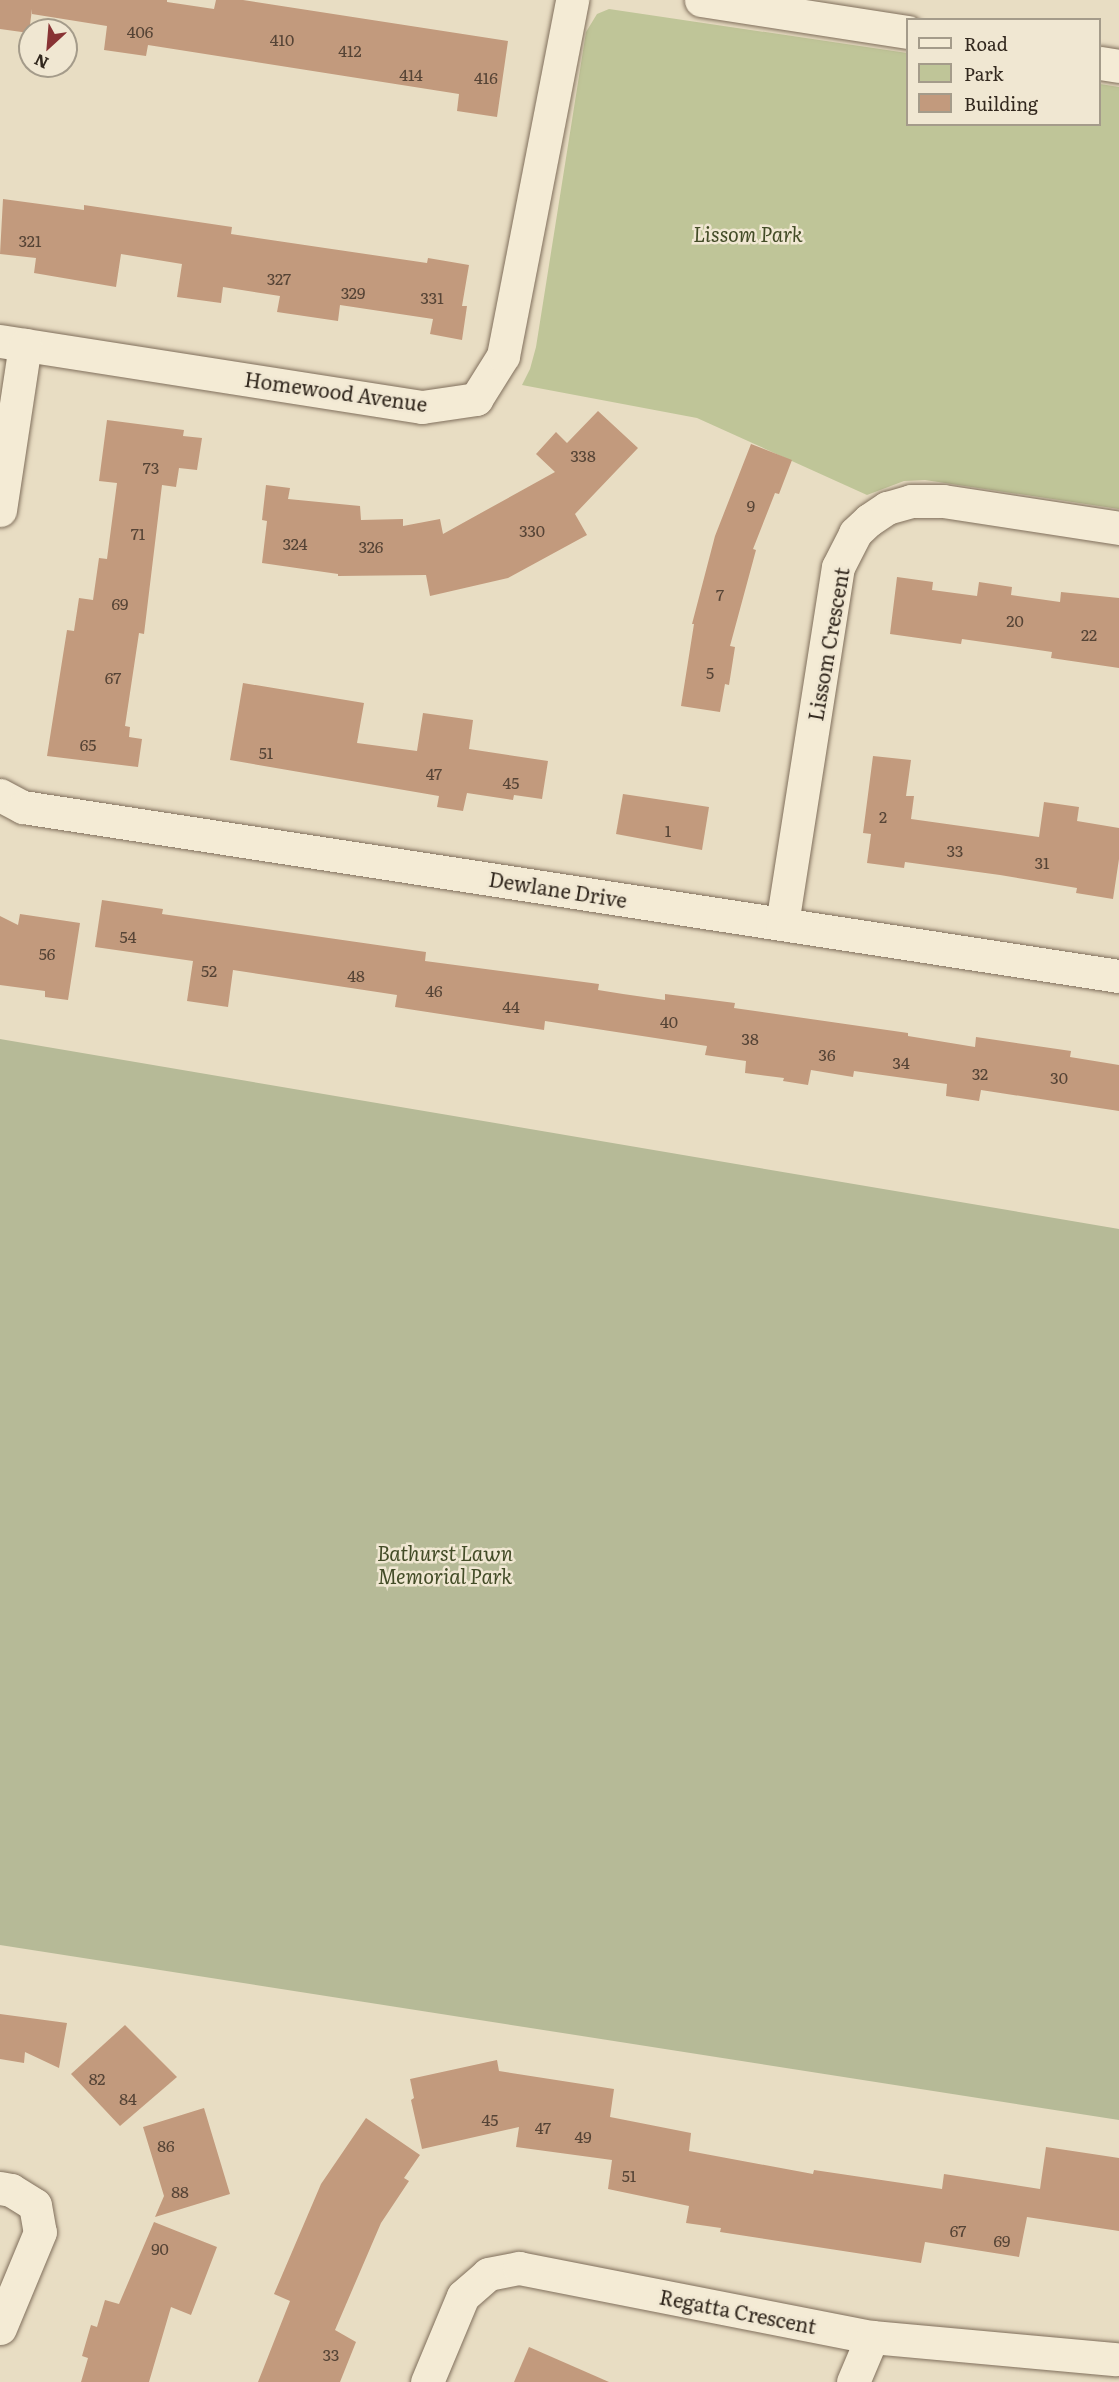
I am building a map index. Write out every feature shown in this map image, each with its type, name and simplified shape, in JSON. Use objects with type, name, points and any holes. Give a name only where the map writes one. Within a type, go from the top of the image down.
[{"type":"street","name":"Homewood Avenue","points":[[13,343],[422,407],[476,399],[503,356],[572,0]]},
{"type":"street","points":[[701,0],[906,32]]},
{"type":"street","points":[[1101,63],[1119,66]]},
{"type":"street","points":[[0,510],[13,343]]},
{"type":"street","name":"Lissom Crescent","points":[[782,924],[838,567],[855,533],[887,508],[911,501],[943,501],[1119,528]]},
{"type":"street","name":"Dewlane Drive","points":[[0,795],[23,807],[1119,976]]},
{"type":"street","points":[[0,2188],[11,2190],[35,2205],[40,2232],[0,2328]]},
{"type":"street","name":"Regatta Crescent","points":[[427,2382],[463,2296],[488,2274],[519,2268],[872,2337],[1116,2359]]},
{"type":"street","points":[[853,2382],[872,2337]]},
{"type":"green space","name":"Lissom Park","points":[[609,9],[906,53],[906,126],[1101,126],[1101,84],[1119,87],[1119,509],[925,480],[904,481],[867,495],[697,418],[522,385],[530,369],[536,347],[586,32],[597,14]]},
{"type":"green space","name":"Bathurst Lawn Memorial Park","points":[[0,1039],[1119,1229],[1119,2120],[0,1945]]},
{"type":"building","points":[[0,0],[167,0],[167,2],[214,9],[216,0],[243,0],[508,41],[497,117],[457,111],[459,94],[148,45],[146,56],[104,50],[107,26],[78,21],[78,18],[57,18],[32,14],[32,9],[31,18],[18,18],[18,31],[0,29]]},
{"type":"building","points":[[3,199],[84,210],[84,205],[232,227],[231,234],[427,263],[428,258],[469,265],[462,306],[467,306],[462,340],[430,334],[433,319],[340,305],[338,321],[277,312],[280,296],[223,287],[221,303],[177,297],[182,264],[121,254],[116,287],[34,273],[36,258],[0,254]]},
{"type":"building","points":[[598,411],[638,448],[575,514],[587,535],[508,578],[430,596],[426,575],[338,576],[338,574],[262,563],[267,521],[262,520],[266,485],[290,488],[288,499],[360,506],[361,520],[403,519],[403,526],[440,519],[443,534],[555,472],[536,454],[556,432],[567,443]]},
{"type":"building","points":[[107,420],[184,430],[183,436],[202,438],[197,470],[179,468],[176,487],[162,485],[144,634],[139,633],[125,726],[130,727],[129,737],[142,739],[138,767],[47,756],[67,630],[74,631],[79,598],[93,600],[99,558],[107,559],[117,483],[99,481]]},
{"type":"building","points":[[751,444],[792,460],[779,494],[775,493],[753,549],[756,550],[730,646],[735,647],[729,685],[725,684],[720,712],[681,706],[694,624],[692,624],[715,536]]},
{"type":"building","points":[[897,577],[933,582],[932,590],[977,596],[979,582],[1012,587],[1011,595],[1060,602],[1061,592],[1119,598],[1119,668],[1051,658],[1052,652],[962,639],[961,644],[890,634]]},
{"type":"building","points":[[243,683],[364,703],[357,743],[417,751],[423,713],[473,720],[469,749],[548,761],[542,799],[514,795],[513,800],[467,793],[463,811],[437,807],[439,796],[230,760]]},
{"type":"building","points":[[873,756],[911,760],[906,796],[914,796],[911,819],[1039,837],[1044,802],[1079,807],[1077,821],[1119,828],[1119,859],[1113,899],[1076,893],[1077,888],[1000,875],[905,862],[904,868],[867,863],[871,834],[863,833]]},
{"type":"building","points":[[623,794],[709,807],[702,850],[616,834]]},
{"type":"building","points":[[102,900],[163,909],[162,914],[426,952],[425,961],[599,984],[598,990],[623,994],[665,1000],[665,994],[735,1003],[734,1008],[908,1033],[908,1036],[975,1047],[976,1037],[1071,1051],[1070,1057],[1119,1065],[1119,1111],[981,1090],[979,1101],[946,1096],[947,1084],[854,1071],[853,1077],[811,1070],[808,1085],[783,1081],[784,1078],[745,1073],[746,1061],[705,1055],[707,1046],[545,1021],[544,1030],[395,1007],[397,995],[233,970],[228,1007],[187,1001],[193,961],[95,947]]},
{"type":"building","points":[[20,914],[80,923],[68,1000],[45,997],[45,991],[0,985],[0,916],[18,925]]},
{"type":"building","points":[[0,2014],[67,2023],[59,2068],[25,2052],[24,2063],[0,2059]]},
{"type":"building","points":[[125,2025],[177,2077],[120,2126],[71,2074]]},
{"type":"building","points":[[497,2060],[499,2071],[614,2089],[610,2117],[691,2133],[689,2151],[813,2174],[814,2170],[942,2189],[944,2174],[1040,2189],[1046,2147],[1119,2158],[1119,2231],[1027,2217],[1019,2257],[925,2242],[921,2263],[720,2232],[721,2228],[686,2223],[689,2206],[608,2189],[612,2160],[516,2147],[519,2127],[422,2149],[411,2100],[414,2098],[410,2079]]},
{"type":"building","points":[[204,2108],[230,2194],[155,2217],[164,2196],[143,2127]]},
{"type":"building","points":[[366,2118],[420,2155],[404,2178],[409,2181],[381,2223],[335,2330],[356,2342],[340,2382],[258,2382],[290,2301],[274,2294],[321,2184]]},
{"type":"building","points":[[154,2222],[217,2247],[191,2315],[171,2307],[149,2382],[81,2382],[88,2358],[82,2356],[91,2325],[97,2327],[105,2300],[119,2304]]},
{"type":"building","points":[[529,2347],[609,2382],[514,2382]]}]
